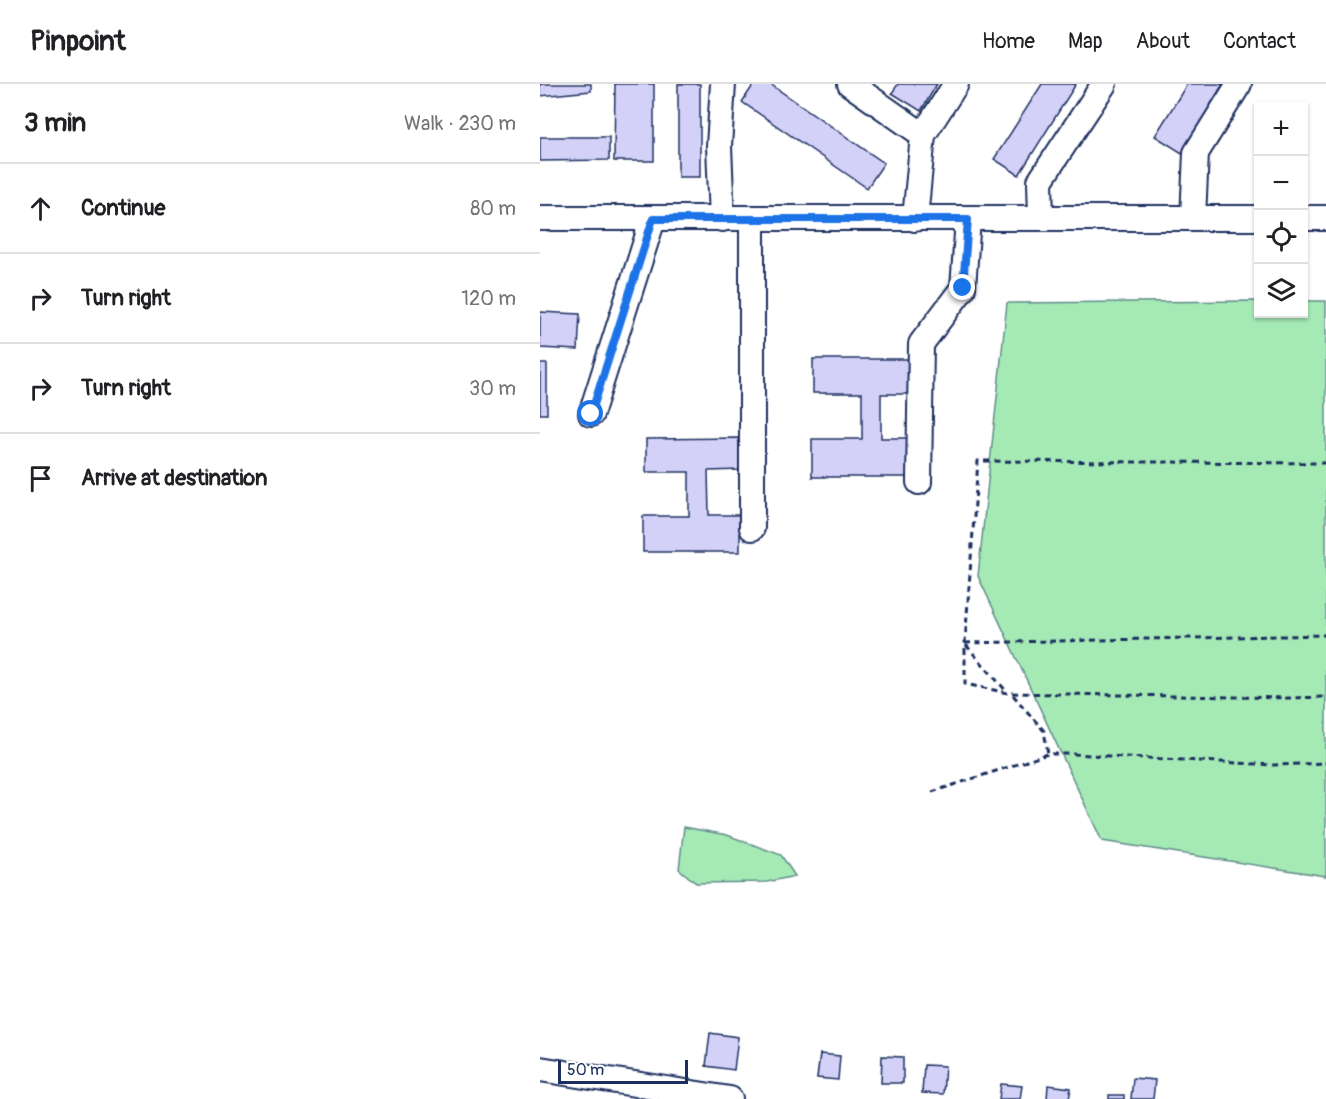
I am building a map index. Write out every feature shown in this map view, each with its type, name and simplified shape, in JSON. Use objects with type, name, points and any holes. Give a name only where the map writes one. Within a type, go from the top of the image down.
[{"type":"street","points":[[722,219],[719,146],[723,84]]},
{"type":"street","points":[[850,84],[923,135]]},
{"type":"street","points":[[915,219],[923,135],[956,84]]},
{"type":"street","points":[[1041,218],[1040,181],[1104,84]]},
{"type":"street","points":[[1193,218],[1196,153],[1239,84]]},
{"type":"street","points":[[540,218],[1254,218]]},
{"type":"street","points":[[1308,218],[1326,218]]},
{"type":"street","points":[[591,414],[653,219]]},
{"type":"street","points":[[752,219],[753,528]]},
{"type":"street","points":[[919,482],[921,344],[963,288],[968,219]]},
{"type":"street","points":[[540,1069],[729,1099]]},
{"type":"path","points":[[1326,463],[978,461],[965,643],[965,684],[1008,693],[1289,698],[1326,696]]},
{"type":"path","points":[[965,643],[1326,635]]},
{"type":"path","points":[[965,643],[1008,693],[1015,696],[1044,731],[1048,754]]},
{"type":"path","points":[[932,792],[1048,754],[1274,765],[1326,763]]},
{"type":"green space","points":[[1254,301],[1254,318],[1308,318],[1308,301],[1326,301],[1326,876],[1102,841],[978,576],[1007,303]]},
{"type":"green space","points":[[684,827],[727,835],[781,855],[795,876],[767,882],[696,883],[679,869]]},
{"type":"building","points":[[540,84],[591,84],[591,91],[540,96]]},
{"type":"building","points":[[615,84],[654,84],[654,161],[614,161]]},
{"type":"building","points":[[678,84],[700,84],[700,177],[678,177]]},
{"type":"building","points":[[754,84],[770,84],[884,163],[867,188],[742,102]]},
{"type":"building","points":[[898,84],[937,84],[921,111],[892,93]]},
{"type":"building","points":[[1042,84],[1076,84],[1019,175],[994,159]]},
{"type":"building","points":[[1187,84],[1223,84],[1182,153],[1155,136]]},
{"type":"building","points":[[540,137],[609,137],[609,160],[540,161]]},
{"type":"building","points":[[540,312],[580,314],[578,350],[540,348]]},
{"type":"building","points":[[813,359],[911,359],[911,394],[881,394],[881,438],[911,438],[911,477],[812,477],[812,439],[862,439],[862,393],[813,393]]},
{"type":"building","points":[[540,364],[547,364],[547,414],[540,414]]},
{"type":"building","points":[[740,438],[740,470],[708,471],[709,515],[740,515],[740,552],[643,552],[643,516],[689,516],[689,472],[646,472],[646,439]]},
{"type":"building","points":[[710,1033],[738,1037],[734,1070],[706,1066]]},
{"type":"building","points":[[820,1054],[840,1056],[838,1080],[817,1078]]},
{"type":"building","points":[[882,1056],[903,1057],[903,1083],[881,1083]]},
{"type":"building","points":[[924,1065],[945,1066],[943,1094],[922,1093]]},
{"type":"building","points":[[1133,1078],[1155,1080],[1153,1099],[1131,1099]]},
{"type":"building","points":[[1001,1084],[1022,1086],[1020,1099],[999,1099]]},
{"type":"building","points":[[1048,1085],[1071,1088],[1069,1099],[1047,1099]]},
{"type":"building","points":[[1109,1095],[1124,1095],[1124,1099],[1109,1099]]},
{"type":"route","points":[[591,414],[653,219],[968,219],[963,288]]}]
